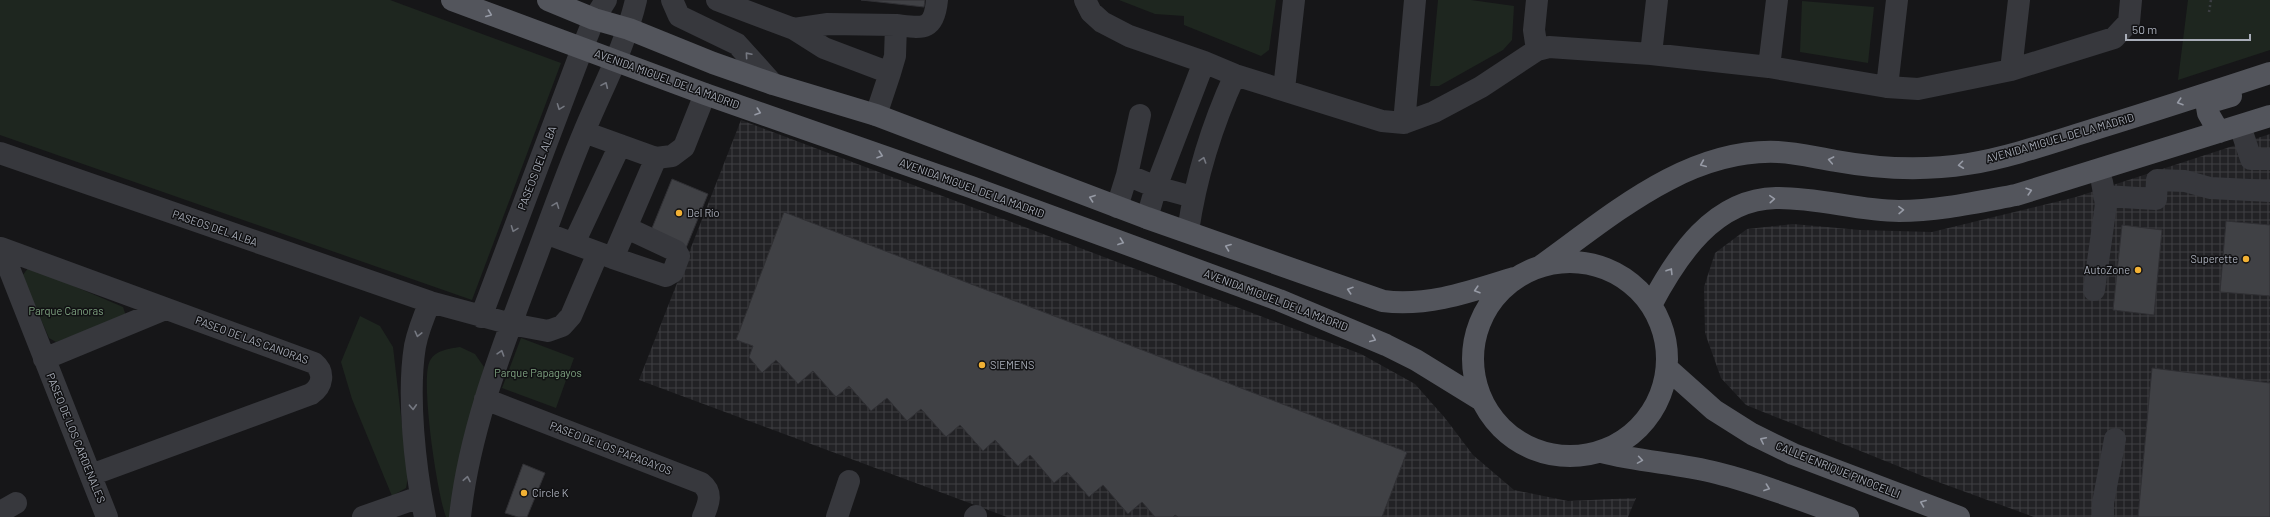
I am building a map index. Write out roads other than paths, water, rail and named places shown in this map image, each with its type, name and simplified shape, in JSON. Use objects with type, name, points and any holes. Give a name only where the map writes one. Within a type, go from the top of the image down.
[{"type":"main road","name":"AVENIDA MIGUEL DE LA MADRID","points":[[452,0],[705,94],[971,188],[1278,300],[1386,345],[1416,360],[1481,400]]},
{"type":"main road","points":[[548,0],[594,19],[629,29],[713,63],[773,84],[876,115],[1117,207],[1383,301],[1411,303],[1447,297],[1514,278],[1540,266],[1558,262],[1576,262],[1599,266],[1626,279],[1640,291],[1651,305],[1664,335],[1667,368],[1661,395],[1647,419],[1627,439],[1602,452],[1579,457],[1555,456],[1532,449],[1511,437],[1494,420],[1481,400],[1474,378],[1472,355],[1476,333],[1484,312],[1497,293],[1514,278]]},
{"type":"main road","name":"AVENIDA MIGUEL DE LA MADRID","points":[[1540,266],[1614,214],[1659,186],[1711,160],[1737,154],[1780,152],[1866,166],[1901,169],[1967,164],[2002,157],[2039,147],[2270,73]]},
{"type":"main road","points":[[2230,129],[2208,113],[2207,107],[2210,104],[2270,84]]},
{"type":"main road","points":[[1651,305],[1682,253],[1708,225],[1731,210],[1753,201],[1775,198],[1899,211],[2016,195],[2270,116]]},
{"type":"main road","name":"CALLE ENRIQUE PINOCELLI","points":[[1667,368],[1714,410],[1752,434],[1793,454],[1959,517]]},
{"type":"main road","points":[[1602,452],[1622,457],[1716,473],[1762,486],[1848,517]]},
{"type":"street","name":"PASEOS DEL ALBA","points":[[481,317],[582,49],[594,19],[606,0]]},
{"type":"street","points":[[460,517],[485,399],[510,324],[584,132],[629,29],[636,0]]},
{"type":"street","points":[[672,0],[679,16],[737,44],[773,84]]},
{"type":"street","points":[[717,0],[794,29],[824,48],[890,73]]},
{"type":"street","points":[[794,29],[828,24],[896,25],[921,28],[930,22],[936,13],[937,0]]},
{"type":"street","points":[[1085,0],[1091,12],[1102,22],[1129,36],[1204,62],[1235,75],[1284,89],[1382,121],[1404,123],[1434,112],[1481,86],[1537,50],[1549,47],[1651,54],[1769,67],[1887,87],[1918,89],[2011,70],[2114,38],[2129,22],[2131,0]]},
{"type":"street","points":[[1284,89],[1294,0]]},
{"type":"street","points":[[1404,123],[1415,0]]},
{"type":"street","points":[[1537,0],[1534,30],[1537,50]]},
{"type":"street","points":[[1651,54],[1657,0]]},
{"type":"street","points":[[1769,67],[1777,0]]},
{"type":"street","points":[[1887,87],[1897,0]]},
{"type":"street","points":[[2011,70],[2019,0]]},
{"type":"street","points":[[876,115],[895,56],[896,25]]},
{"type":"street","points":[[1147,218],[1156,187],[1204,62]]},
{"type":"street","points":[[1188,231],[1193,197],[1212,133],[1235,75]]},
{"type":"street","points":[[584,132],[656,158],[672,156],[684,147],[705,94]]},
{"type":"street","points":[[1117,207],[1127,175],[1140,116]]},
{"type":"street","points":[[2104,196],[2156,199],[2157,180],[2185,181],[2210,188],[2266,191],[2261,159],[2230,129]]},
{"type":"street","points":[[574,243],[620,145]]},
{"type":"street","name":"PASEOS DEL ALBA","points":[[0,153],[430,302],[481,317],[548,331],[562,326],[571,316],[605,256],[627,228],[656,158]]},
{"type":"street","points":[[2094,290],[2106,204],[2100,169]]},
{"type":"street","points":[[1127,175],[1156,187],[1193,197]]},
{"type":"street","points":[[545,233],[605,256],[666,276],[674,272],[679,256],[676,251],[627,228]]},
{"type":"street","name":"PASEO DE LAS CANORAS","points":[[2,248],[314,363],[321,371],[321,382],[316,391],[311,394],[91,474]]},
{"type":"street","name":"PASEO DE LOS CARDENALES","points":[[2,248],[44,360],[107,517]]},
{"type":"street","points":[[363,517],[423,507],[416,467],[413,368],[420,328],[430,302]]},
{"type":"street","points":[[44,360],[165,309]]},
{"type":"street","name":"PASEO DE LOS PAPAGAYOS","points":[[485,399],[701,483],[708,490],[709,495],[709,501],[703,517]]},
{"type":"street","points":[[2103,517],[2103,503],[2115,439]]},
{"type":"street","points":[[837,517],[849,481]]},
{"type":"place","name":"Del Río","points":[[679,213]]},
{"type":"place","name":"Superette","points":[[2246,259]]},
{"type":"place","name":"AutoZone","points":[[2138,270]]},
{"type":"place","name":"SIEMENS","points":[[982,365]]},
{"type":"place","name":"Circle K","points":[[524,493]]},
{"type":"park label","name":"Parque Canoras","points":[[66,311]]},
{"type":"park label","name":"Parque Papagayos","points":[[538,373]]}]
